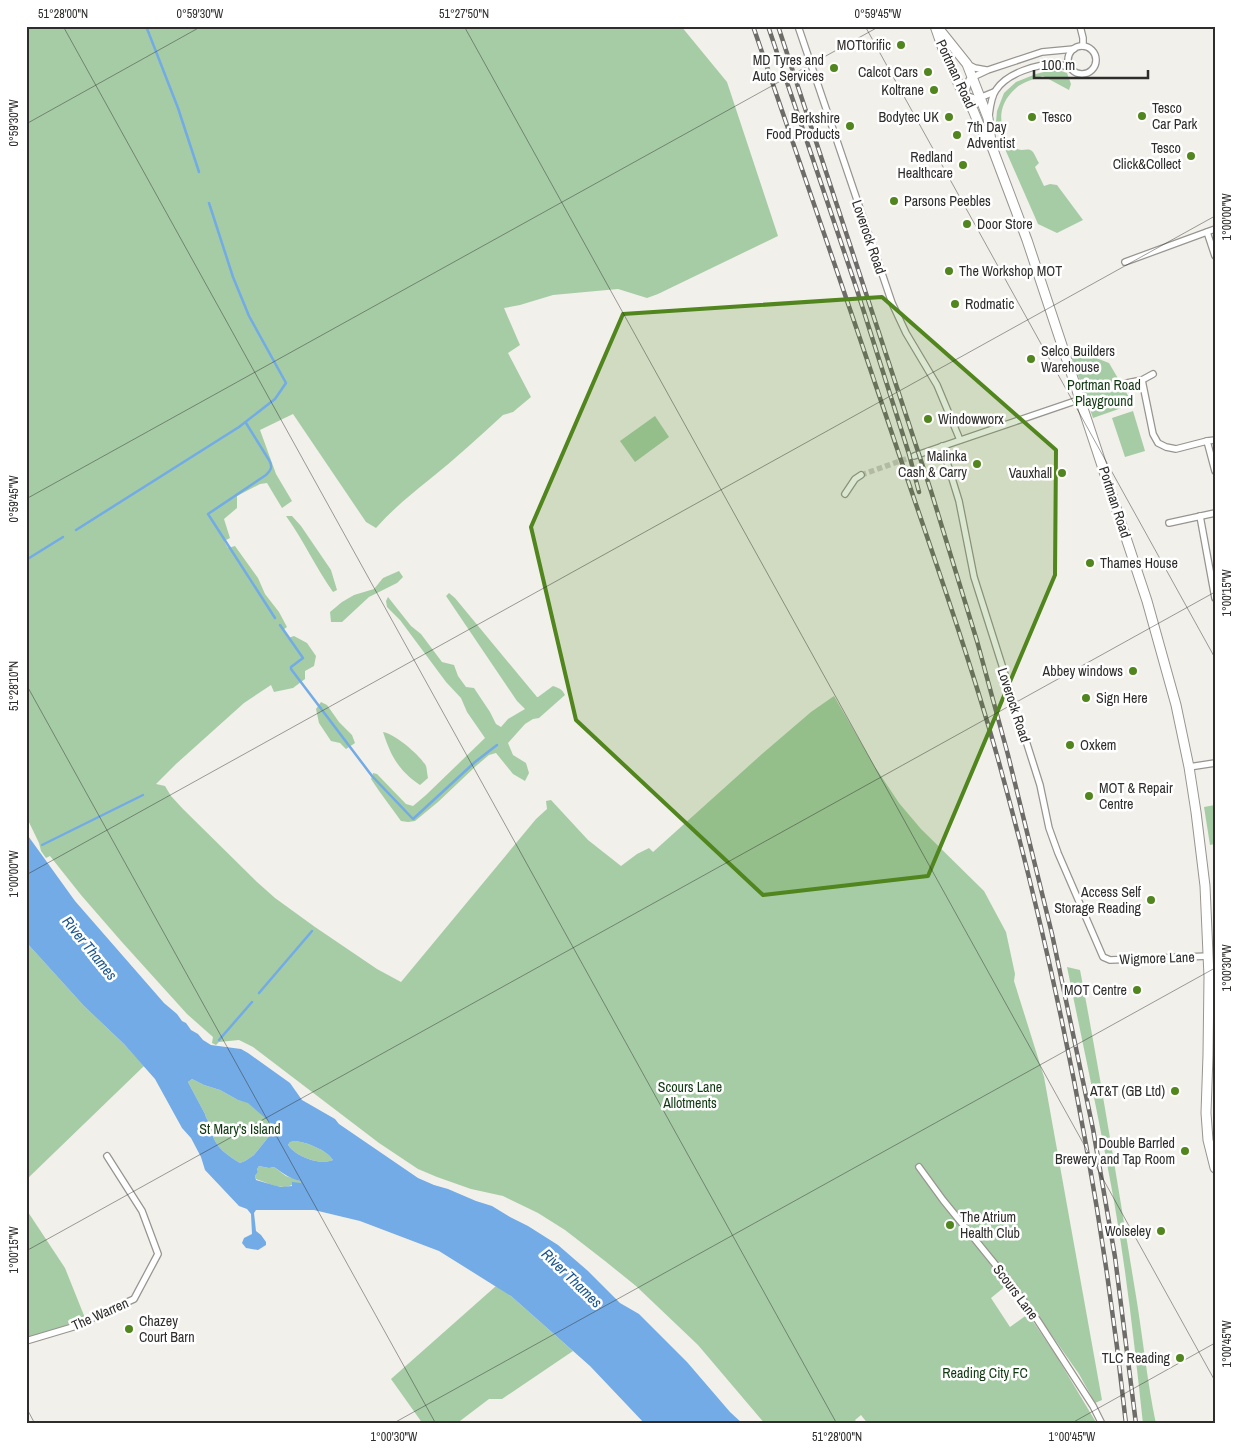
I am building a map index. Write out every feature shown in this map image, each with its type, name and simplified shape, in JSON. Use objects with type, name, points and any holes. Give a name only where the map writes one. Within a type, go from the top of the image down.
[{"type":"street","name":"Loverock Road","points":[[798,26],[892,303],[906,333],[937,385],[960,440]]},
{"type":"street","name":"Portman Road","points":[[936,26],[967,64],[988,118],[992,147]]},
{"type":"street","name":"Portman Road","points":[[936,26],[959,85],[992,147],[1027,240],[1157,631],[1176,705],[1189,767],[1202,852],[1209,956]]},
{"type":"street","points":[[1080,26],[1083,46]]},
{"type":"street","points":[[1083,46],[1090,49],[1094,55],[1094,67],[1084,74],[1076,73],[1070,68],[1058,64],[1044,65],[1012,75],[994,92],[981,98],[977,99],[966,95],[967,83],[971,78],[988,70],[1042,52],[1074,49],[1083,46]]},
{"type":"street","points":[[1070,68],[1068,64],[1069,56],[1074,49]]},
{"type":"street","points":[[967,64],[975,68],[988,70]]},
{"type":"street","points":[[988,118],[994,92]]},
{"type":"street","points":[[1125,262],[1215,229]]},
{"type":"street","points":[[1207,232],[1215,256]]},
{"type":"street","points":[[1127,383],[1142,380],[1152,374]]},
{"type":"street","points":[[1142,380],[1155,438],[1158,443],[1176,449],[1215,440]]},
{"type":"street","points":[[914,456],[1081,399]]},
{"type":"street","points":[[1207,442],[1215,471]]},
{"type":"street","name":"Loverock Road","points":[[942,446],[959,501],[974,576],[1040,785],[1049,828],[1103,958]]},
{"type":"street","points":[[845,494],[855,479],[861,475]]},
{"type":"street","points":[[1169,523],[1215,513]]},
{"type":"street","points":[[1200,516],[1215,598]]},
{"type":"street","points":[[1189,767],[1215,763]]},
{"type":"street","name":"Wigmore Lane","points":[[1103,958],[1110,960],[1209,956],[1209,1048],[1206,1113],[1208,1140],[1215,1168]]},
{"type":"street","name":"The Warren","points":[[26,1340],[73,1327],[134,1299],[158,1254],[142,1211],[107,1156]]},
{"type":"street","name":"Scours Lane","points":[[918,1167],[1016,1290],[1092,1404],[1102,1424]]},
{"type":"highlighted area","points":[[882,297],[1056,450],[1055,575],[928,876],[763,895],[576,720],[531,527],[623,314]]},
{"type":"green space","points":[[26,26],[681,26],[727,82],[778,236],[647,298],[618,289],[553,295],[504,308],[520,345],[508,353],[531,397],[513,412],[503,415],[458,456],[402,502],[376,528],[366,522],[293,414],[260,430],[276,474],[292,501],[282,508],[267,483],[260,484],[237,496],[237,508],[224,519],[230,538],[224,541],[228,548],[235,546],[258,578],[265,594],[279,612],[287,627],[283,630],[288,638],[294,636],[307,643],[316,656],[314,666],[305,671],[305,679],[293,688],[274,692],[271,685],[244,703],[156,784],[165,786],[183,809],[275,898],[377,969],[401,982],[536,819],[547,809],[546,801],[551,800],[588,840],[621,866],[649,848],[653,852],[762,754],[811,712],[834,696],[875,767],[899,803],[921,829],[984,891],[1006,932],[1015,974],[1014,981],[1044,1077],[1102,1400],[1095,1403],[1079,1374],[1013,1280],[991,1298],[1010,1327],[1028,1314],[1057,1357],[1097,1424],[868,1424],[861,1415],[855,1420],[858,1424],[765,1424],[698,1345],[636,1286],[565,1230],[538,1213],[503,1196],[471,1189],[418,1169],[379,1143],[253,1047],[239,1040],[219,1042],[216,1045],[212,1043],[213,1037],[187,1014],[121,941],[50,856],[46,858],[41,851],[26,816]]},
{"type":"green space","points":[[1055,69],[1067,73],[1071,84],[1069,90],[1043,76],[1028,81],[1018,87],[1004,103],[1001,119],[1005,134],[1016,148],[1033,152],[1039,163],[1035,167],[1044,186],[1050,184],[1057,185],[1083,220],[1057,233],[1038,224],[1001,140],[996,122],[997,111],[1004,93],[1016,82]]},
{"type":"green space","name":"Portman Road Playground","points":[[1068,347],[1109,363],[1133,404],[1093,418]]},
{"type":"green space","points":[[1133,411],[1145,451],[1125,457],[1112,418]]},
{"type":"green space","points":[[655,416],[669,437],[635,462],[620,441]]},
{"type":"green space","points":[[286,516],[292,516],[301,526],[331,570],[337,590],[333,592]]},
{"type":"green space","points":[[399,571],[403,577],[397,583],[369,597],[342,622],[331,622],[330,612],[342,602],[354,595],[374,589],[383,578]]},
{"type":"green space","points":[[449,593],[537,697],[553,686],[563,691],[565,695],[539,718],[525,724],[508,743],[513,755],[526,763],[529,773],[525,781],[513,774],[496,753],[489,755],[415,821],[401,821],[371,779],[373,773],[377,774],[406,804],[413,806],[485,738],[467,712],[461,698],[446,682],[400,620],[387,607],[386,601],[388,597],[411,626],[421,634],[442,662],[454,665],[458,676],[466,687],[474,688],[496,724],[501,727],[508,719],[525,709],[517,701],[446,596]]},
{"type":"green space","points":[[321,702],[327,705],[339,722],[352,735],[355,743],[346,749],[340,743],[331,741],[319,723],[316,709]]},
{"type":"green space","points":[[383,732],[394,736],[413,751],[426,766],[428,778],[420,785],[406,774],[396,762]]},
{"type":"green space","points":[[1215,805],[1215,844],[1210,845],[1204,807]]},
{"type":"green space","points":[[26,942],[84,1006],[144,1066],[26,1180]]},
{"type":"green space","points":[[1067,967],[1080,970],[1109,1133],[1156,1424],[1143,1424],[1119,1229]]},
{"type":"green space","name":"St Mary's Island","points":[[192,1079],[220,1090],[238,1100],[248,1102],[275,1127],[254,1155],[240,1163],[219,1147],[212,1133],[211,1126],[188,1082]]},
{"type":"green space","name":"St Mary's Island","points":[[295,1141],[316,1147],[333,1160],[328,1162],[315,1161],[296,1153],[288,1145],[290,1142]]},
{"type":"green space","name":"St Mary's Island","points":[[259,1166],[274,1167],[286,1176],[301,1183],[281,1187],[256,1179],[255,1176]]},
{"type":"green space","points":[[26,1209],[65,1268],[85,1318],[33,1339],[26,1339]]},
{"type":"green space","points":[[496,1286],[511,1296],[573,1351],[502,1399],[489,1399],[456,1424],[423,1424],[391,1379]]},
{"type":"water","name":"River Thames","points":[[26,833],[75,901],[164,1003],[203,1040],[211,1045],[241,1049],[248,1053],[290,1083],[302,1100],[335,1119],[339,1124],[418,1178],[492,1206],[558,1245],[588,1271],[620,1303],[639,1314],[687,1362],[730,1412],[743,1424],[645,1424],[590,1366],[511,1296],[439,1251],[360,1221],[314,1210],[256,1210],[254,1213],[256,1231],[266,1242],[266,1245],[258,1250],[246,1248],[242,1243],[244,1238],[252,1234],[251,1214],[247,1209],[239,1206],[205,1170],[201,1157],[191,1138],[182,1128],[155,1079],[124,1044],[84,1006],[26,942]],"holes":[[[192,1079],[248,1103],[275,1127],[254,1155],[240,1163],[219,1147],[212,1133],[211,1126],[188,1082]],[[295,1141],[316,1147],[333,1160],[321,1162],[308,1159],[291,1149],[288,1145],[290,1142]],[[259,1166],[274,1167],[301,1183],[292,1182],[292,1186],[281,1187],[256,1180]]]},
{"type":"waterway","points":[[146,26],[178,108],[199,172]]},
{"type":"waterway","points":[[76,530],[239,427],[275,399],[286,383],[249,316],[233,277],[209,203]]},
{"type":"waterway","points":[[246,423],[269,460],[270,470],[266,475],[208,514],[275,618]]},
{"type":"waterway","points":[[26,560],[63,537]]},
{"type":"waterway","points":[[280,625],[303,658],[291,669],[372,776],[413,819],[475,762],[497,745]]},
{"type":"waterway","points":[[42,845],[143,795]]},
{"type":"waterway","points":[[259,993],[312,931]]},
{"type":"waterway","points":[[219,1040],[252,1002]]},
{"type":"tunnel","points":[[861,475],[914,456]]},
{"type":"railway","points":[[753,26],[977,687],[1020,841],[1059,1005],[1076,1088],[1104,1256],[1126,1424]]},
{"type":"railway","points":[[768,26],[857,290],[909,454],[919,492]]},
{"type":"railway","points":[[778,26],[931,491],[977,641],[1008,755],[1052,934],[1093,1129],[1115,1257],[1136,1424]]},
{"type":"place","name":"MOTtorific","points":[[901,45]]},
{"type":"place","name":"MD Tyres and Auto Services","points":[[834,68]]},
{"type":"place","name":"Calcot Cars","points":[[928,72]]},
{"type":"place","name":"Koltrane","points":[[934,90]]},
{"type":"place","name":"Tesco Car Park","points":[[1142,116]]},
{"type":"place","name":"Bodytec UK","points":[[949,117]]},
{"type":"place","name":"Tesco","points":[[1032,117]]},
{"type":"place","name":"Berkshire Food Products","points":[[850,126]]},
{"type":"place","name":"7th Day Adventist","points":[[957,135]]},
{"type":"place","name":"Tesco Click&Collect","points":[[1191,156]]},
{"type":"place","name":"Redland Healthcare","points":[[963,165]]},
{"type":"place","name":"Parsons Peebles","points":[[894,201]]},
{"type":"place","name":"Door Store","points":[[967,224]]},
{"type":"place","name":"The Workshop MOT","points":[[949,271]]},
{"type":"place","name":"Rodmatic","points":[[955,304]]},
{"type":"place","name":"Selco Builders Warehouse","points":[[1031,359]]},
{"type":"place","name":"Windowworx","points":[[928,419]]},
{"type":"place","name":"Malinka Cash & Carry","points":[[977,464]]},
{"type":"place","name":"Vauxhall","points":[[1062,473]]},
{"type":"place","name":"Thames House","points":[[1090,563]]},
{"type":"place","name":"Abbey windows","points":[[1133,671]]},
{"type":"place","name":"Sign Here","points":[[1086,698]]},
{"type":"place","name":"Oxkem","points":[[1070,745]]},
{"type":"place","name":"MOT & Repair Centre","points":[[1089,796]]},
{"type":"place","name":"Access Self Storage Reading","points":[[1151,900]]},
{"type":"place","name":"MOT Centre","points":[[1137,990]]},
{"type":"place","name":"AT&T (GB Ltd)","points":[[1175,1091]]},
{"type":"place","name":"Double Barrled Brewery and Tap Room","points":[[1185,1151]]},
{"type":"place","name":"The Atrium Health Club","points":[[950,1225]]},
{"type":"place","name":"Wolseley","points":[[1161,1231]]},
{"type":"place","name":"Chazey Court Barn","points":[[129,1329]]},
{"type":"place","name":"TLC Reading","points":[[1180,1358]]},
{"type":"park label","name":"Scours Lane Allotments","points":[[690,1096]]},
{"type":"park label","name":"Reading City FC","points":[[985,1373]]}]
